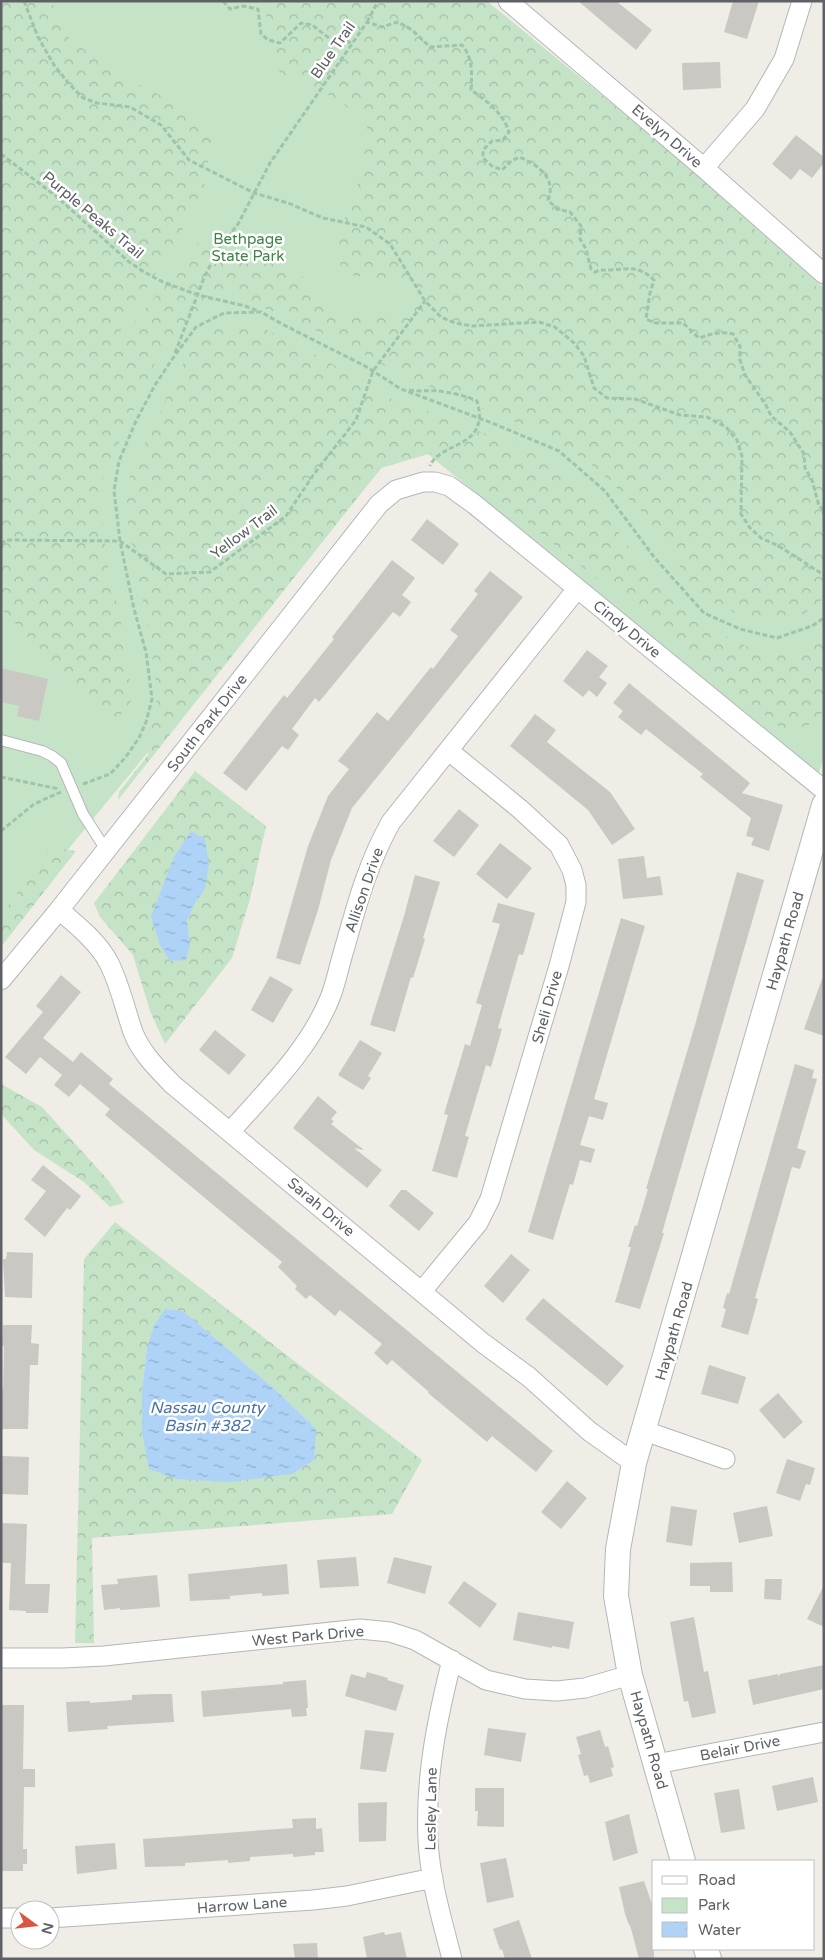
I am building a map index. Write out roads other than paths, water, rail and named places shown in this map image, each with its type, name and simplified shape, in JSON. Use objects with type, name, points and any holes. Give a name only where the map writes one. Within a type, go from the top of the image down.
[{"type":"street","name":"Evelyn Drive","points":[[508,1],[704,168],[824,274]]},
{"type":"street","points":[[704,168],[755,109],[784,59],[802,1]]},
{"type":"street","name":"Cindy Drive","points":[[423,482],[435,482],[449,486],[474,504],[824,790]]},
{"type":"street","name":"South Park Drive","points":[[1,980],[59,910],[380,504],[396,490],[423,482]]},
{"type":"street","name":"Allison Drive","points":[[230,1132],[298,1053],[316,1027],[330,997],[364,880],[376,849],[391,822],[578,589]]},
{"type":"street","name":"Sheli Drive","points":[[422,1290],[478,1222],[490,1199],[560,966],[576,902],[576,885],[572,870],[559,845],[520,809],[449,752]]},
{"type":"street","name":"Haypath Road","points":[[683,1860],[630,1675],[616,1596],[618,1549],[634,1463],[645,1431],[824,805]]},
{"type":"street","name":"Sarah Drive","points":[[59,910],[90,938],[108,961],[120,987],[134,1033],[147,1058],[172,1084],[422,1290],[483,1343],[529,1377],[589,1431],[634,1463]]},
{"type":"street","points":[[645,1431],[725,1459]]},
{"type":"street","name":"West Park Drive","points":[[1,1658],[104,1656],[360,1629],[390,1632],[415,1640],[486,1680],[525,1689],[557,1691],[585,1688],[630,1675]]},
{"type":"street","name":"Lesley Lane","points":[[452,1660],[437,1720],[429,1779],[428,1840],[433,1878],[452,1959]]},
{"type":"street","name":"Belair Drive","points":[[656,1764],[824,1732]]},
{"type":"street","name":"Harrow Lane","points":[[60,1917],[314,1900],[347,1896],[433,1878]]},
{"type":"lane","points":[[1,740],[52,756],[61,763],[83,814],[106,850]]},
{"type":"water","points":[[191,831],[205,839],[209,864],[205,889],[195,903],[187,921],[190,944],[186,960],[170,961],[160,945],[151,916],[174,857]]},
{"type":"water","name":"Nassau County Basin #382","points":[[165,1309],[183,1311],[278,1392],[316,1429],[314,1460],[292,1474],[229,1482],[177,1479],[149,1469],[142,1432],[142,1390],[147,1348],[154,1326]]},
{"type":"park label","name":"Bethpage State Park","points":[[248,248]]}]
